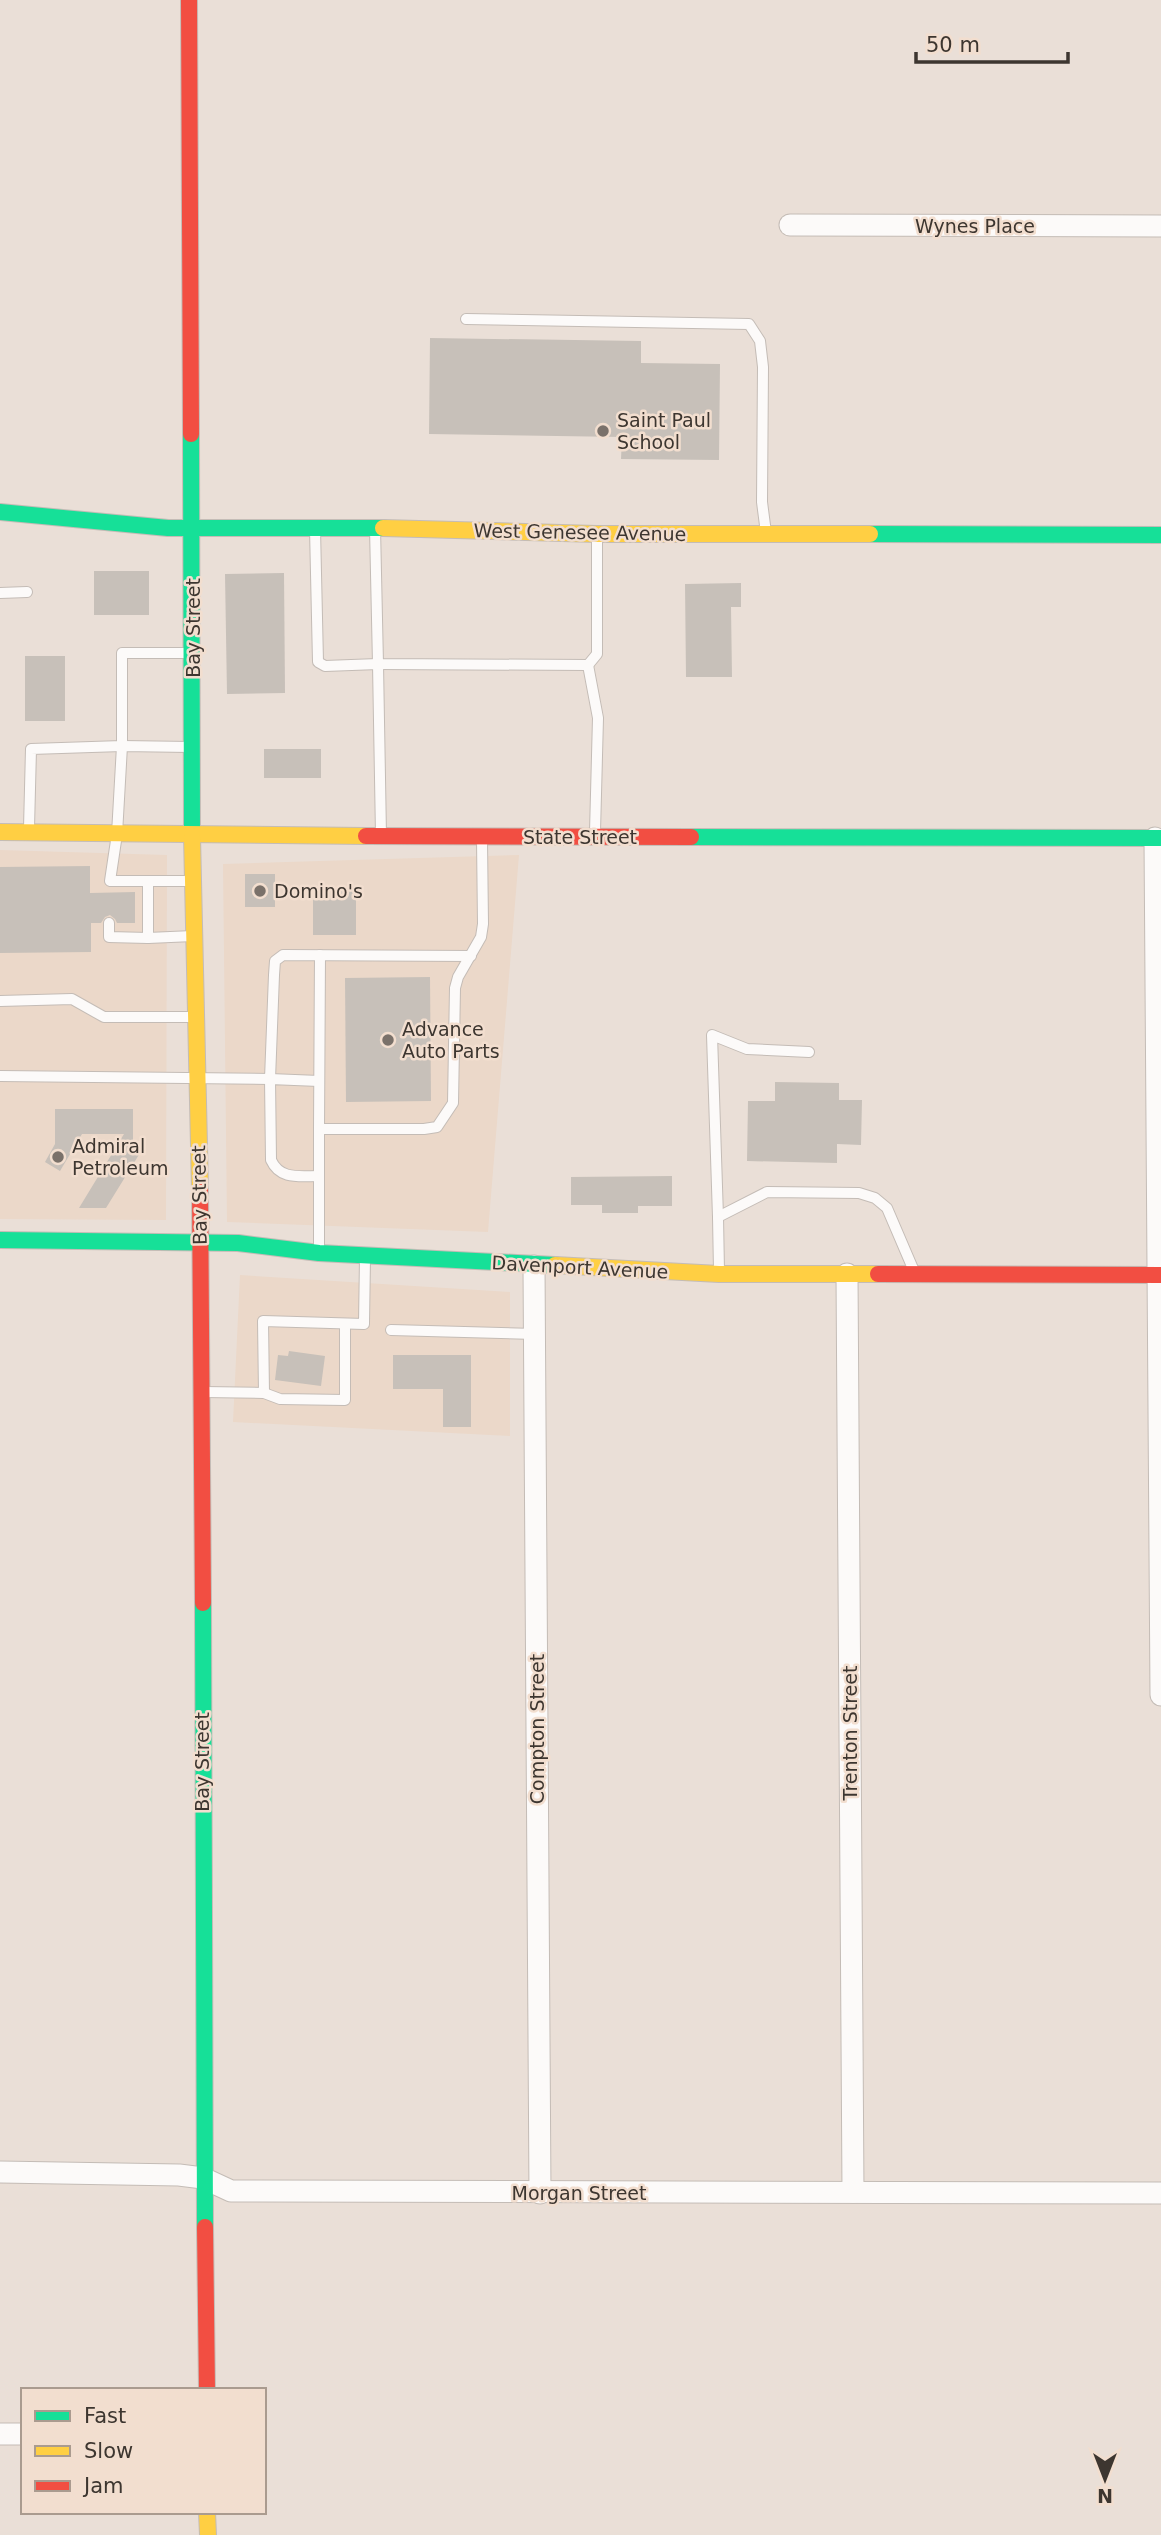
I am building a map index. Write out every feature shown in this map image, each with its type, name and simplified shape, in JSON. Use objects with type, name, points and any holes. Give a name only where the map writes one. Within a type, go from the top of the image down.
[{"type":"main road","name":"Bay Street","points":[[189,0],[193,527],[192,836],[201,1241],[206,2388]]},
{"type":"main road","name":"West Genesee Avenue","points":[[0,512],[169,528],[375,528],[597,534],[1161,534]]},
{"type":"main road","name":"State Street","points":[[0,832],[192,836],[1158,838]]},
{"type":"main road","name":"Davenport Avenue","points":[[0,1240],[201,1241],[318,1253],[719,1274],[1160,1275]]},
{"type":"main road","points":[[208,2514],[208,2535]]},
{"type":"street","name":"Wynes Place","points":[[790,225],[1161,226]]},
{"type":"street","points":[[1158,838],[1161,1695]]},
{"type":"street","name":"Compton Street","points":[[534,1266],[540,2193]]},
{"type":"street","name":"Trenton Street","points":[[847,1274],[853,2192]]},
{"type":"street","name":"Morgan Street","points":[[0,2172],[179,2175],[203,2178],[231,2191],[1161,2193]]},
{"type":"street","points":[[0,2434],[21,2434]]},
{"type":"lane","points":[[466,319],[749,324],[760,341],[763,367],[762,502],[766,533]]},
{"type":"lane","points":[[375,528],[381,836]]},
{"type":"lane","points":[[315,529],[317,662],[325,666],[588,664],[597,654],[597,534]]},
{"type":"lane","points":[[0,593],[27,592]]},
{"type":"lane","points":[[192,653],[122,653],[122,746],[117,834],[110,887],[148,881],[193,881]]},
{"type":"lane","points":[[588,664],[598,718],[595,837]]},
{"type":"lane","points":[[29,832],[31,749],[192,747]]},
{"type":"lane","points":[[319,1129],[424,1129],[437,1127],[446,1117],[453,1103],[455,988],[481,937],[483,924],[482,837]]},
{"type":"lane","points":[[148,881],[148,939]]},
{"type":"lane","points":[[109,923],[109,937],[148,939],[195,936]]},
{"type":"lane","points":[[319,1176],[284,1176],[275,1169],[271,1160],[270,1079],[275,961],[284,955],[471,956]]},
{"type":"lane","points":[[318,1253],[320,955]]},
{"type":"lane","points":[[0,1001],[72,999],[104,1017],[197,1017]]},
{"type":"lane","points":[[719,1274],[712,1035],[747,1049],[809,1052]]},
{"type":"lane","points":[[0,1076],[319,1081]]},
{"type":"lane","points":[[718,1217],[767,1192],[859,1193],[875,1198],[887,1208],[916,1274]]},
{"type":"lane","points":[[264,1393],[263,1321],[364,1324],[365,1255]]},
{"type":"lane","points":[[201,1392],[264,1393],[279,1399],[345,1400],[345,1324]]},
{"type":"lane","points":[[391,1330],[535,1334]]},
{"type":"shaded area","points":[[0,850],[167,855],[166,1220],[0,1219]]},
{"type":"shaded area","points":[[519,855],[488,1232],[227,1222],[223,864]]},
{"type":"shaded area","points":[[240,1275],[510,1292],[510,1436],[233,1422]]},
{"type":"building","points":[[430,338],[641,341],[641,363],[720,364],[719,460],[621,459],[622,437],[429,434]]},
{"type":"building","points":[[94,571],[149,571],[149,615],[94,615]]},
{"type":"building","points":[[284,573],[285,693],[227,694],[225,574]]},
{"type":"building","points":[[741,583],[741,607],[731,607],[732,677],[686,677],[685,584]]},
{"type":"building","points":[[25,656],[65,656],[65,721],[25,721]]},
{"type":"building","points":[[264,749],[321,749],[321,778],[264,778]]},
{"type":"building","points":[[90,866],[90,893],[135,892],[135,923],[117,923],[110,915],[101,923],[91,923],[91,952],[0,953],[0,867]]},
{"type":"building","name":"Domino's","points":[[245,874],[275,874],[275,907],[245,907]]},
{"type":"building","points":[[313,890],[356,890],[356,935],[313,935]]},
{"type":"building","name":"Advance Auto Parts","points":[[430,977],[431,1101],[346,1102],[345,978]]},
{"type":"building","points":[[775,1082],[839,1083],[839,1100],[862,1100],[861,1145],[837,1144],[837,1163],[747,1161],[748,1101],[775,1101]]},
{"type":"building","points":[[55,1109],[133,1109],[133,1146],[140,1153],[106,1208],[79,1208],[124,1134],[82,1134],[60,1171],[45,1162],[55,1144]]},
{"type":"building","points":[[672,1176],[672,1206],[638,1206],[638,1213],[602,1213],[602,1205],[571,1205],[571,1177]]},
{"type":"building","points":[[289,1351],[325,1356],[321,1386],[275,1380],[278,1355],[288,1356]]},
{"type":"building","points":[[393,1355],[471,1355],[471,1427],[443,1427],[443,1389],[393,1389]]},
{"type":"traffic: fast","points":[[191,434],[192,836]]},
{"type":"traffic: fast","points":[[0,512],[168,528],[383,528]]},
{"type":"traffic: fast","points":[[870,534],[1161,535]]},
{"type":"traffic: fast","points":[[691,837],[1161,838]]},
{"type":"traffic: fast","points":[[0,1240],[238,1243],[319,1253],[555,1265]]},
{"type":"traffic: fast","points":[[203,1603],[205,2227]]},
{"type":"traffic: slow","points":[[383,528],[597,534],[870,534]]},
{"type":"traffic: slow","points":[[0,832],[366,836]]},
{"type":"traffic: slow","points":[[192,836],[200,1190]]},
{"type":"traffic: slow","points":[[555,1265],[719,1274],[878,1274]]},
{"type":"traffic: slow","points":[[207,2514],[208,2535]]},
{"type":"traffic: jam","points":[[189,0],[191,434]]},
{"type":"traffic: jam","points":[[366,836],[691,837]]},
{"type":"traffic: jam","points":[[200,1190],[203,1603]]},
{"type":"traffic: jam","points":[[878,1274],[1161,1275]]},
{"type":"traffic: jam","points":[[205,2227],[207,2388]]},
{"type":"place","name":"Saint Paul School","points":[[603,431]]},
{"type":"place","name":"Domino's","points":[[260,891]]},
{"type":"place","name":"Advance Auto Parts","points":[[388,1040]]},
{"type":"place","name":"Admiral Petroleum","points":[[58,1157]]}]
